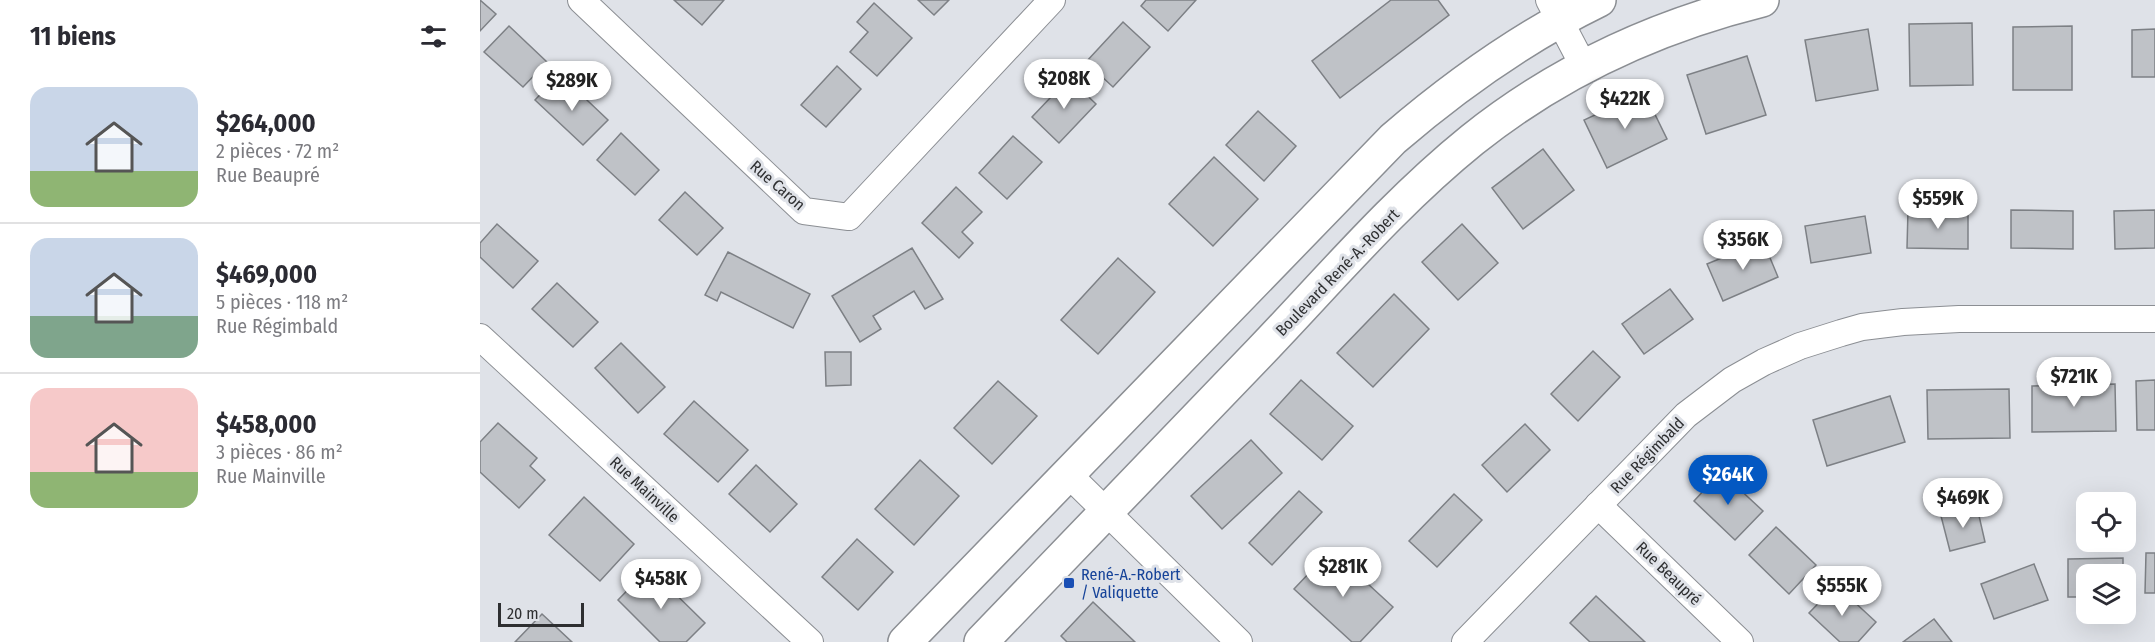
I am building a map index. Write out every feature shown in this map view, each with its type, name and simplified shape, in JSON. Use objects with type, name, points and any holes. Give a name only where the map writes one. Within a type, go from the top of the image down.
[{"type":"street","name":"Rue Caron","points":[[581,0],[804,211],[849,217],[1052,0]]},
{"type":"street","points":[[905,642],[1386,145],[1438,100],[1511,48],[1554,10],[1599,0]]},
{"type":"street","name":"Boulevard René-A.-Robert","points":[[981,642],[1379,226],[1449,160],[1500,119],[1584,67],[1674,26],[1707,14],[1762,0]]},
{"type":"street","points":[[1554,10],[1584,67]]},
{"type":"street","name":"Rue Régimbald","points":[[1465,642],[1658,442],[1702,402],[1732,380],[1764,362],[1830,336],[1862,327],[1929,320],[2155,319]]},
{"type":"street","name":"Rue Mainville","points":[[480,337],[810,642]]},
{"type":"street","points":[[1069,474],[1239,642]]},
{"type":"street","name":"Rue Beaupré","points":[[1599,505],[1740,642]]},
{"type":"building","points":[[480,0],[496,14],[480,31]]},
{"type":"building","points":[[674,0],[724,0],[702,25]]},
{"type":"building","points":[[918,0],[949,0],[934,15]]},
{"type":"building","points":[[1146,0],[1196,0],[1168,31],[1141,6]]},
{"type":"building","points":[[1391,0],[1438,0],[1449,15],[1340,98],[1312,61]]},
{"type":"building","points":[[874,3],[912,38],[877,76],[850,52],[868,32],[857,22]]},
{"type":"building","points":[[1123,22],[1150,47],[1113,87],[1086,62]]},
{"type":"building","points":[[1972,23],[1973,85],[1910,86],[1909,24]]},
{"type":"building","points":[[509,26],[547,62],[523,87],[484,52]]},
{"type":"building","points":[[2072,26],[2072,90],[2013,90],[2013,27]]},
{"type":"building","points":[[1868,29],[1878,90],[1816,101],[1805,40]]},
{"type":"building","points":[[2155,29],[2155,77],[2132,77],[2132,30]]},
{"type":"building","points":[[1747,56],[1766,115],[1706,134],[1687,75]]},
{"type":"building","points":[[837,66],[861,89],[826,127],[801,105]]},
{"type":"building","points":[[1069,78],[1096,104],[1059,143],[1032,117]]},
{"type":"building","points":[[551,83],[561,93],[570,84],[608,120],[583,145],[535,100]]},
{"type":"building","points":[[1644,92],[1667,139],[1607,168],[1584,120]]},
{"type":"building","points":[[1258,111],[1296,146],[1264,181],[1226,145]]},
{"type":"building","points":[[621,133],[659,170],[635,195],[597,160]]},
{"type":"building","points":[[1013,136],[1042,162],[1007,199],[979,173]]},
{"type":"building","points":[[1543,149],[1574,190],[1523,229],[1492,188]]},
{"type":"building","points":[[1214,157],[1258,199],[1213,246],[1169,204]]},
{"type":"building","points":[[956,187],[982,212],[962,232],[973,243],[959,258],[922,223]]},
{"type":"building","points":[[685,192],[723,228],[697,255],[659,220]]},
{"type":"building","points":[[1908,210],[1968,211],[1968,249],[1907,248]]},
{"type":"building","points":[[2011,210],[2073,211],[2073,249],[2011,248]]},
{"type":"building","points":[[2155,210],[2155,248],[2115,249],[2114,211]]},
{"type":"building","points":[[1865,216],[1871,253],[1811,263],[1805,226]]},
{"type":"building","points":[[497,224],[538,261],[513,288],[480,257],[480,243]]},
{"type":"building","points":[[1462,224],[1498,263],[1458,300],[1422,262]]},
{"type":"building","points":[[1763,241],[1778,277],[1723,301],[1707,264]]},
{"type":"building","points":[[912,248],[943,299],[925,309],[914,291],[873,316],[881,329],[860,342],[832,296]]},
{"type":"building","points":[[728,252],[810,294],[793,328],[721,292],[717,301],[705,295]]},
{"type":"building","points":[[1118,258],[1155,292],[1098,354],[1061,320]]},
{"type":"building","points":[[557,283],[598,322],[573,347],[532,309]]},
{"type":"building","points":[[1670,289],[1693,319],[1644,354],[1622,324]]},
{"type":"building","points":[[1394,294],[1429,329],[1373,387],[1337,353]]},
{"type":"building","points":[[621,343],[665,387],[638,413],[595,368]]},
{"type":"building","points":[[1593,351],[1620,377],[1578,421],[1551,394]]},
{"type":"building","points":[[825,352],[851,352],[851,385],[826,386]]},
{"type":"building","points":[[1301,380],[1353,426],[1322,460],[1270,414]]},
{"type":"building","points":[[2155,380],[2155,430],[2137,430],[2136,381]]},
{"type":"building","points":[[998,381],[1037,416],[992,464],[954,428]]},
{"type":"building","points":[[2115,384],[2116,431],[2032,432],[2032,386]]},
{"type":"building","points":[[2009,389],[2010,438],[1928,439],[1927,390]]},
{"type":"building","points":[[1890,396],[1905,442],[1827,466],[1813,420]]},
{"type":"building","points":[[694,401],[748,450],[718,482],[664,434]]},
{"type":"building","points":[[498,423],[537,458],[530,466],[545,480],[519,508],[480,472],[480,442]]},
{"type":"building","points":[[1525,424],[1550,450],[1507,492],[1482,465]]},
{"type":"building","points":[[1251,440],[1282,473],[1222,529],[1191,496]]},
{"type":"building","points":[[920,460],[959,496],[914,545],[875,509]]},
{"type":"building","points":[[756,465],[797,504],[770,532],[729,494]]},
{"type":"building","points":[[1721,472],[1763,511],[1735,540],[1694,501]]},
{"type":"building","points":[[1299,491],[1322,512],[1272,565],[1249,543]]},
{"type":"building","points":[[1454,494],[1482,520],[1437,567],[1409,541]]},
{"type":"building","points":[[584,497],[634,544],[600,581],[549,535]]},
{"type":"building","points":[[1977,507],[1985,542],[1950,551],[1941,516]]},
{"type":"building","points":[[1776,527],[1816,565],[1789,594],[1749,555]]},
{"type":"building","points":[[857,539],[893,572],[858,610],[822,577]]},
{"type":"building","points":[[1331,550],[1393,607],[1360,642],[1352,642],[1294,589]]},
{"type":"building","points":[[2146,553],[2155,553],[2155,593],[2145,593]]},
{"type":"building","points":[[2123,558],[2123,564],[2076,564],[2076,597],[2068,597],[2068,559]]},
{"type":"building","points":[[2034,564],[2048,600],[1994,619],[1981,584]]},
{"type":"building","points":[[649,568],[705,623],[686,642],[660,642],[618,600]]},
{"type":"building","points":[[1836,585],[1876,622],[1858,642],[1840,642],[1809,613]]},
{"type":"building","points":[[1596,596],[1645,642],[1590,642],[1570,623]]},
{"type":"building","points":[[1093,602],[1135,642],[1067,642],[1061,636]]},
{"type":"building","points":[[542,614],[572,642],[515,642]]},
{"type":"building","points":[[1934,619],[1952,642],[1903,642]]},
{"type":"place","name":"René-A.-Robert / Valiquette","points":[[1069,583]]}]
